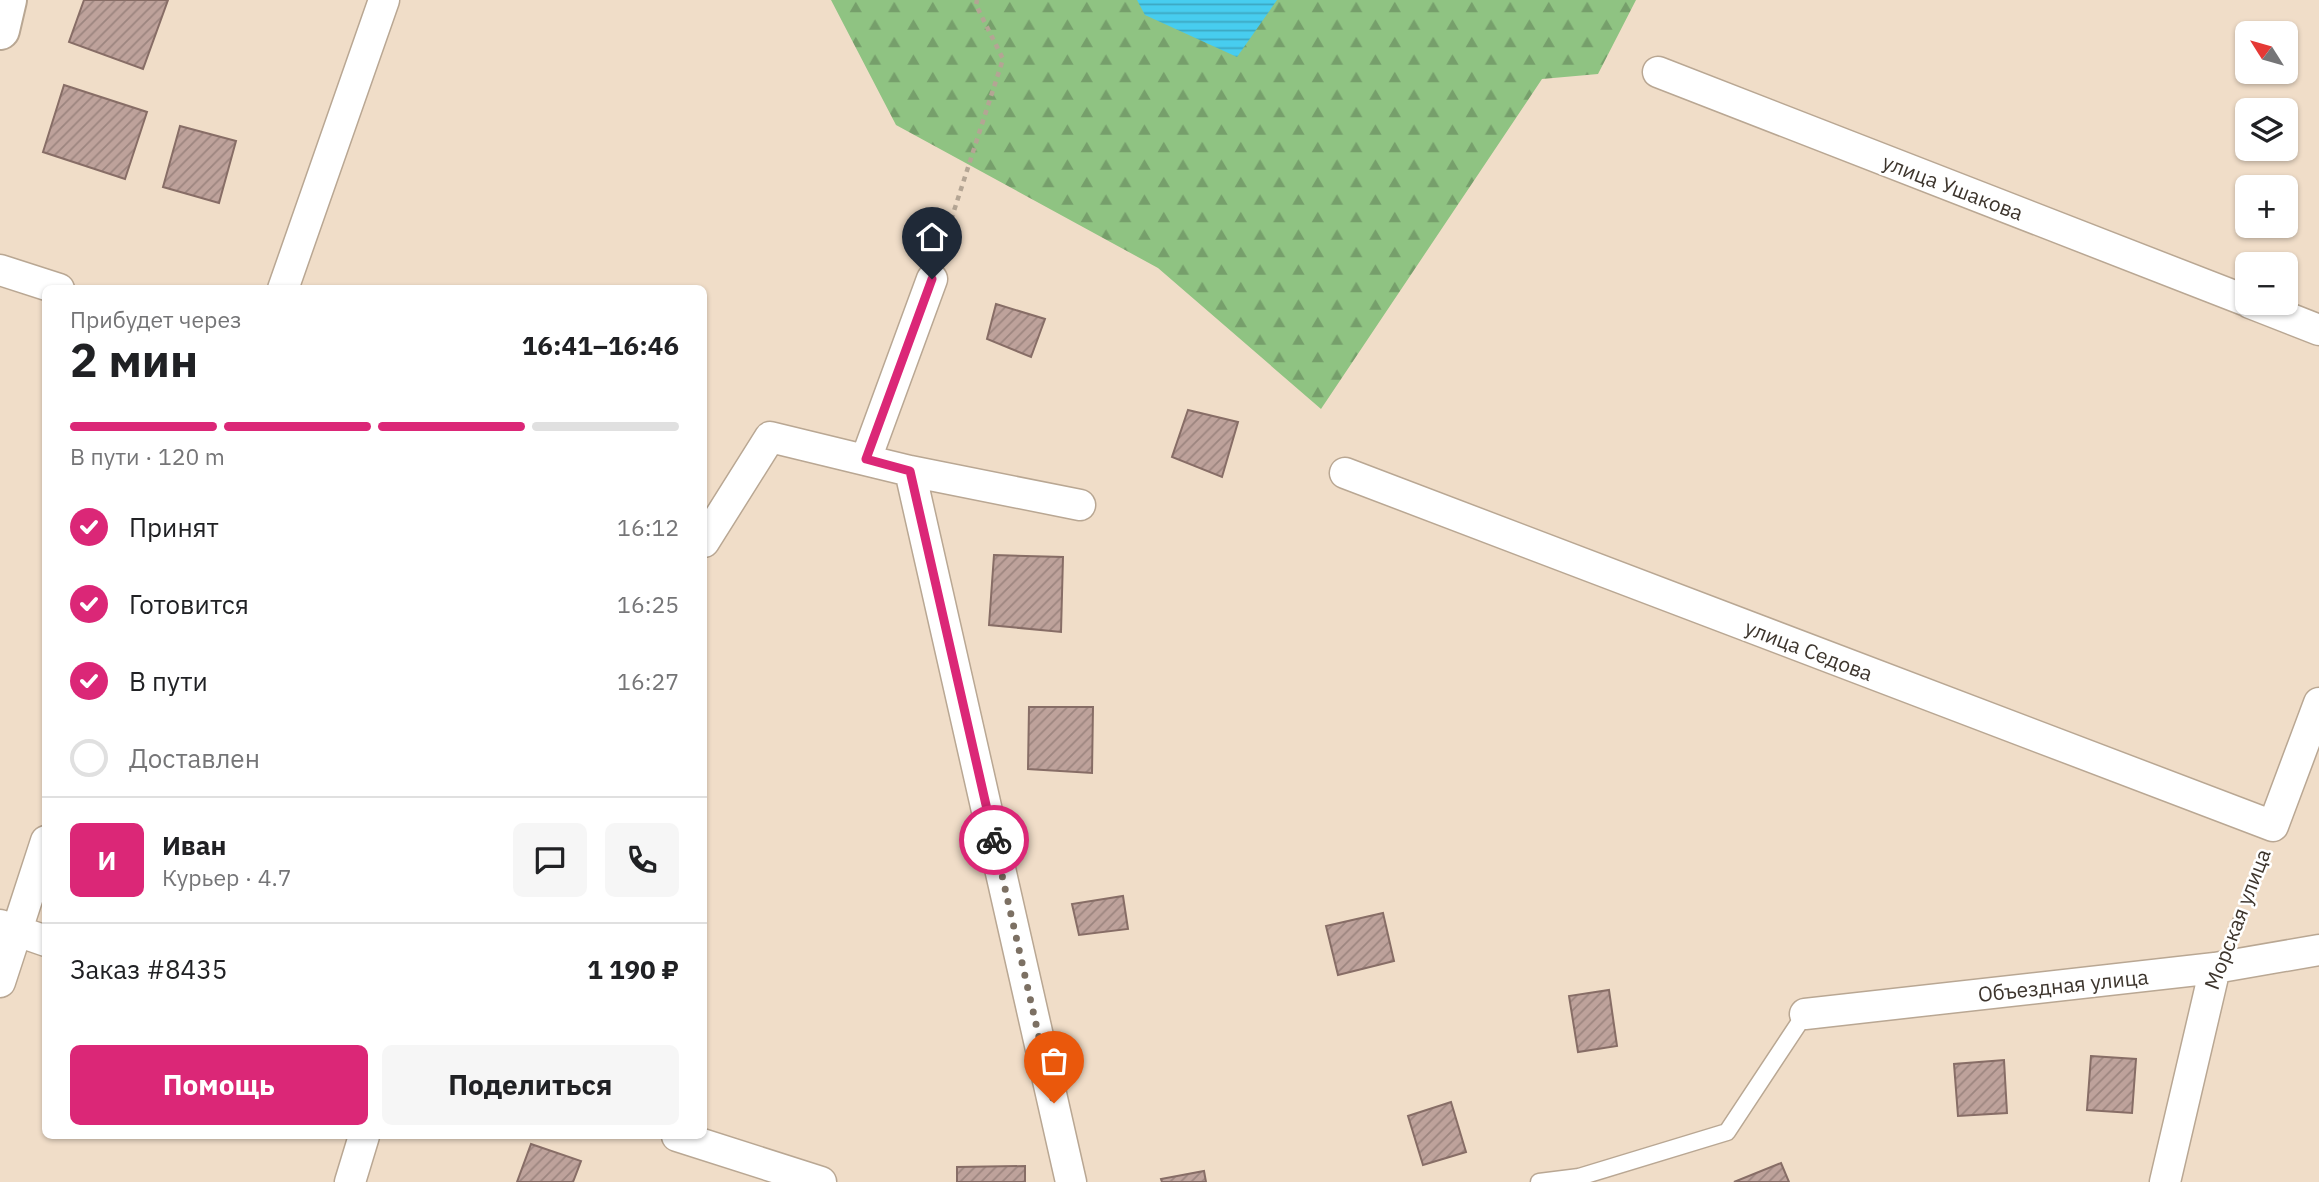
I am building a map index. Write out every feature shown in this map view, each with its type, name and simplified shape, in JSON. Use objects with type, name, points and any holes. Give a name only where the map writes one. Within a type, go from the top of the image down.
[{"type":"street","points":[[0,30],[8,0]]},
{"type":"street","points":[[284,285],[384,0]]},
{"type":"street","name":"улица Ушакова","points":[[1658,72],[2235,297]]},
{"type":"street","points":[[0,270],[47,285]]},
{"type":"street","points":[[866,459],[932,279]]},
{"type":"street","name":"улица Ушакова","points":[[2282,315],[2319,330]]},
{"type":"street","points":[[707,537],[771,438],[910,471],[1080,505]]},
{"type":"street","points":[[910,471],[1071,1182]]},
{"type":"street","name":"улица Седова","points":[[1345,473],[2273,826]]},
{"type":"street","name":"Морская улица","points":[[2273,826],[2319,703]]},
{"type":"street","points":[[0,982],[8,928],[42,850]]},
{"type":"street","points":[[8,928],[42,940]]},
{"type":"street","name":"Объездная улица","points":[[1805,1014],[2214,968],[2319,950]]},
{"type":"street","name":"Морская улица","points":[[2165,1182],[2214,968]]},
{"type":"street","points":[[350,1182],[363,1139]]},
{"type":"street","points":[[686,1139],[821,1182]]},
{"type":"lane","points":[[1539,1182],[1581,1179],[1727,1132],[1805,1014]]},
{"type":"path","points":[[932,279],[1003,59],[976,5],[977,0]]},
{"type":"path","name":"Морская улица","points":[[2214,968],[2273,826]]},
{"type":"green space","points":[[831,0],[1636,0],[1598,74],[1542,79],[1321,409],[1158,268],[896,125]]},
{"type":"water","points":[[1137,0],[1277,0],[1237,57],[1145,15]]},
{"type":"building","points":[[84,0],[168,0],[143,69],[69,42]]},
{"type":"building","points":[[64,85],[147,112],[125,179],[43,152]]},
{"type":"building","points":[[180,126],[236,141],[219,203],[163,187]]},
{"type":"building","points":[[996,304],[1045,319],[1031,357],[987,339]]},
{"type":"building","points":[[1188,410],[1238,422],[1222,477],[1172,457]]},
{"type":"building","points":[[994,555],[1063,557],[1061,632],[989,625]]},
{"type":"building","points":[[1029,707],[1093,707],[1092,773],[1028,769]]},
{"type":"building","points":[[1123,896],[1128,929],[1079,935],[1072,904]]},
{"type":"building","points":[[1383,913],[1394,961],[1338,975],[1326,926]]},
{"type":"building","points":[[1609,990],[1617,1046],[1578,1052],[1569,996]]},
{"type":"building","points":[[2091,1056],[2136,1059],[2132,1113],[2087,1110]]},
{"type":"building","points":[[2004,1060],[2007,1113],[1958,1116],[1954,1064]]},
{"type":"building","points":[[1451,1102],[1466,1152],[1423,1165],[1408,1116]]},
{"type":"building","points":[[531,1144],[581,1161],[573,1182],[517,1182]]},
{"type":"building","points":[[1781,1163],[1789,1182],[1734,1182]]},
{"type":"building","points":[[1025,1166],[1025,1182],[957,1182],[957,1167]]},
{"type":"building","points":[[1204,1171],[1206,1182],[1162,1182],[1161,1179]]},
{"type":"way so far","points":[[994,840],[1054,1103]]},
{"type":"route","points":[[932,279],[866,459],[910,471],[994,840]]}]
